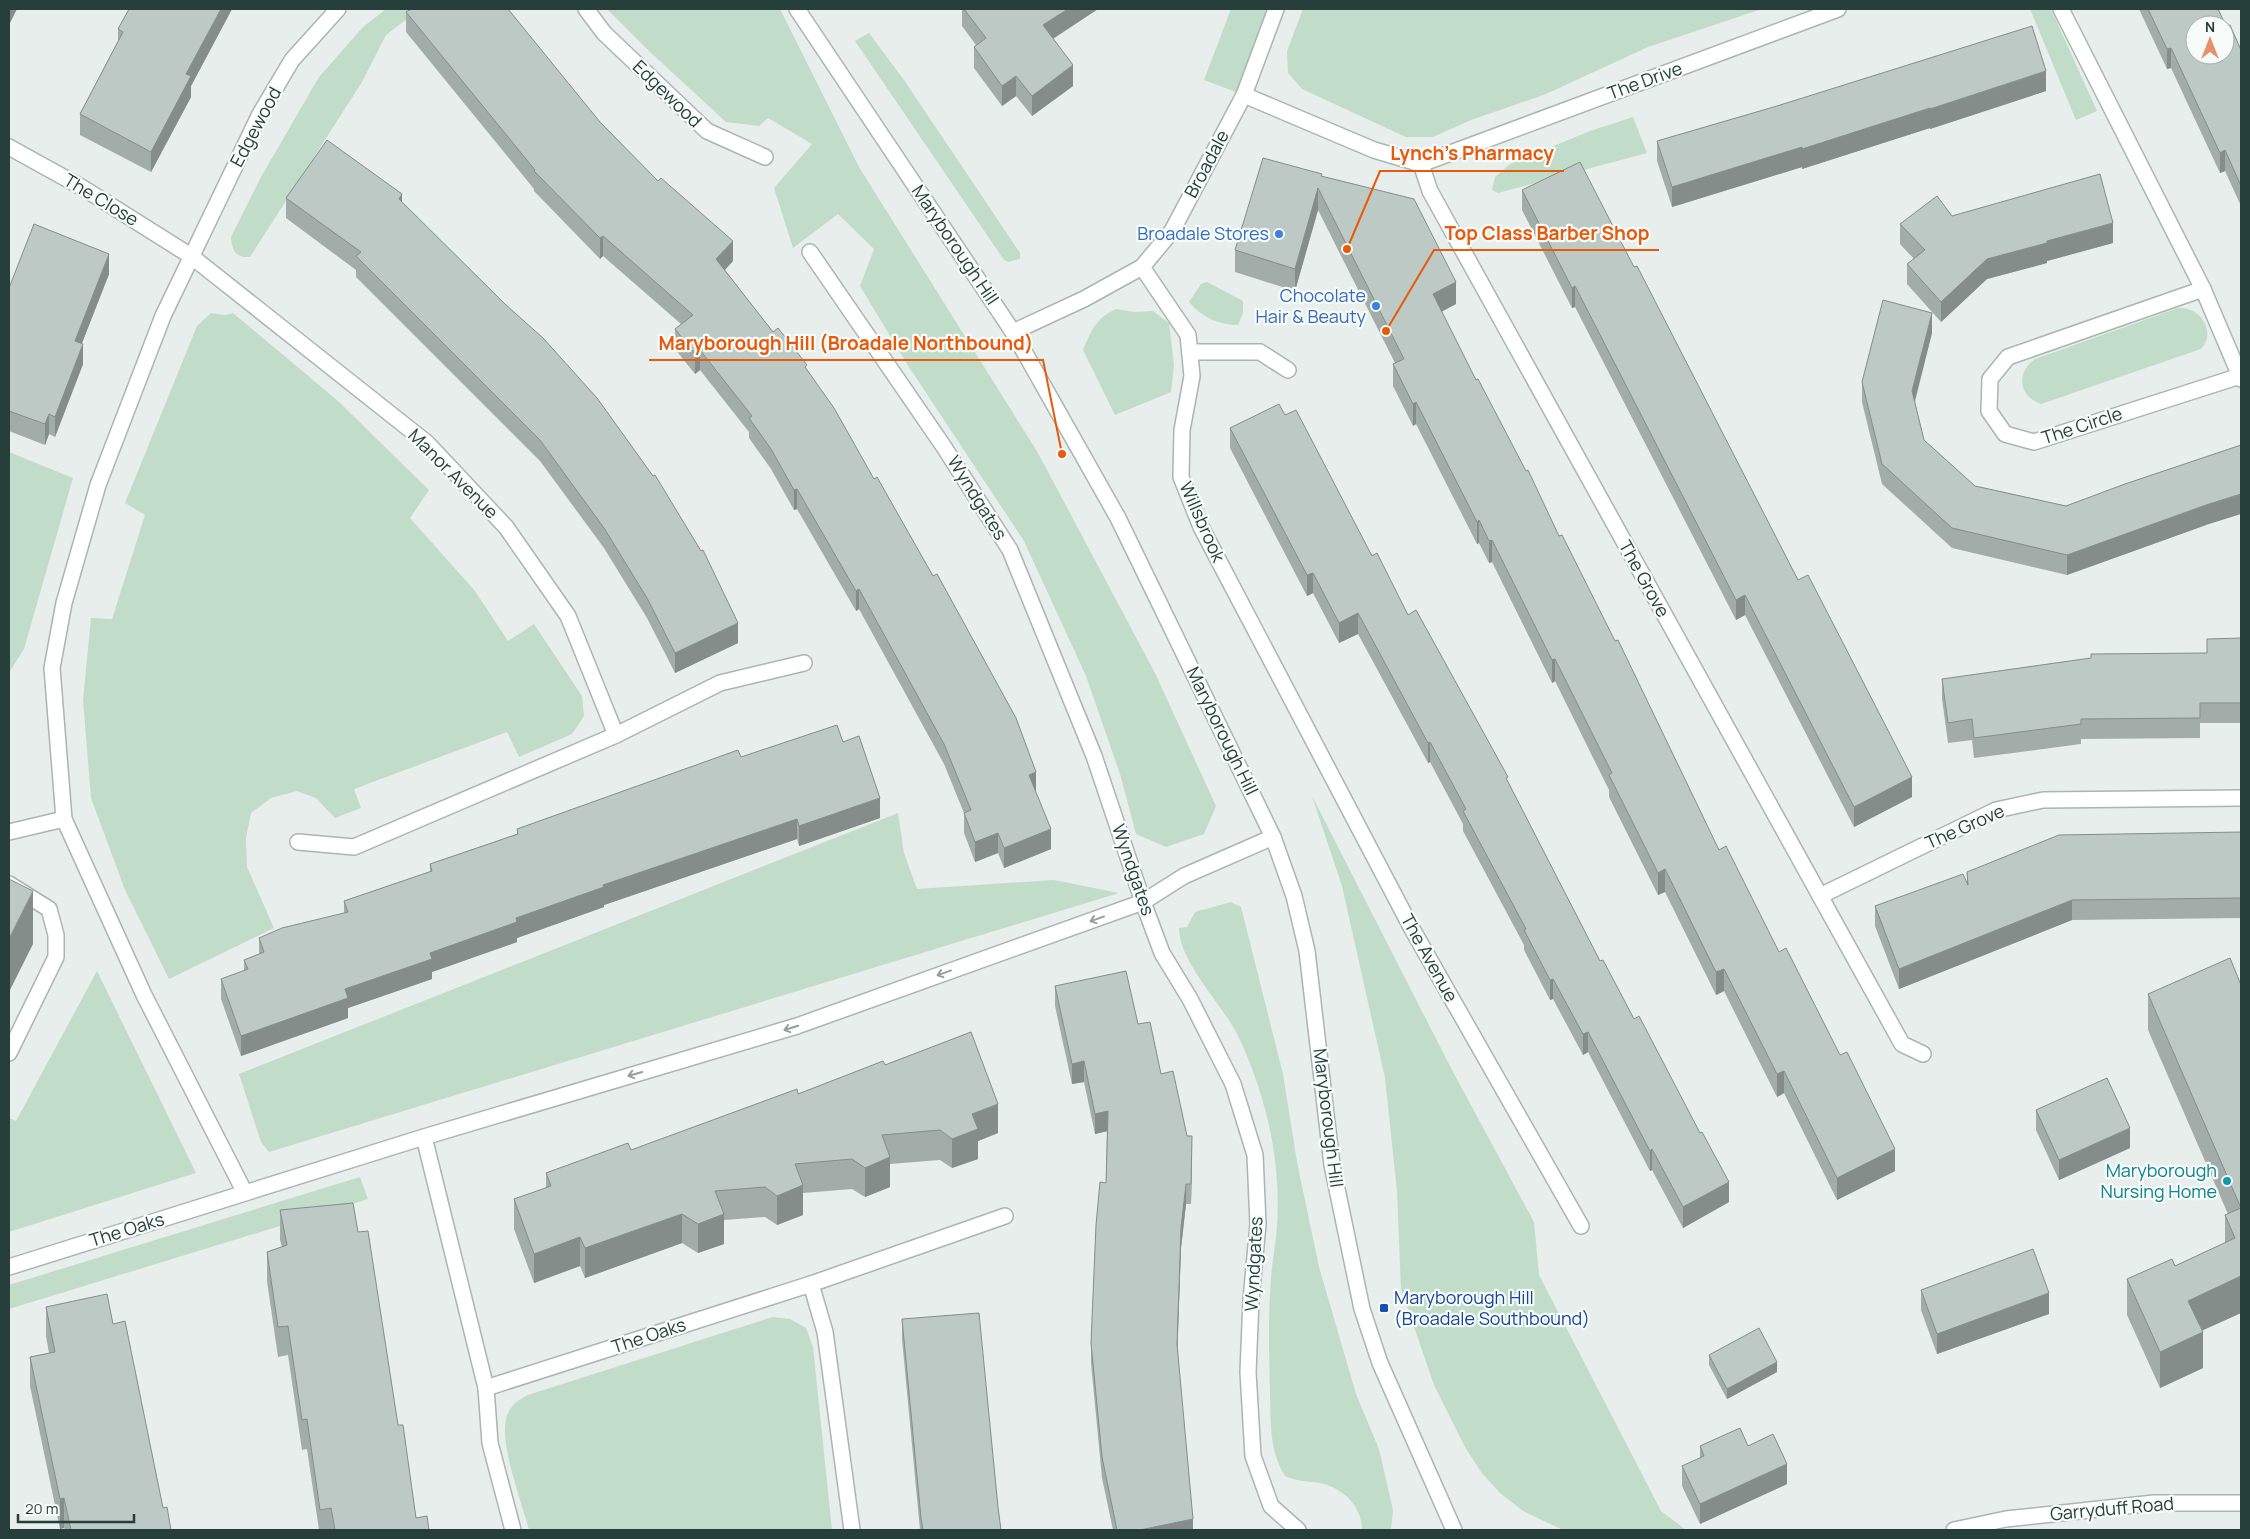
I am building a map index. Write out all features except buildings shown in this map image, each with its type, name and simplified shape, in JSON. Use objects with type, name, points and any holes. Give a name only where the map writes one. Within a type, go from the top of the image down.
[{"type":"street","name":"Edgewood","points":[[245,1193],[144,995],[64,819],[52,668],[64,603],[98,485],[164,316],[191,256],[269,99],[292,60],[338,9]]},
{"type":"street","name":"Edgewood","points":[[586,9],[604,33],[707,131],[765,157]]},
{"type":"street","name":"Maryborough Hill","points":[[797,9],[1013,332],[1118,518],[1274,837],[1294,896],[1307,951],[1332,1165],[1362,1309],[1380,1363],[1454,1530]]},
{"type":"street","name":"Broadale","points":[[1013,332],[1084,299],[1142,267],[1172,231],[1244,95],[1276,9]]},
{"type":"street","name":"The Drive","points":[[1421,164],[1838,9]]},
{"type":"street","name":"The Circle","points":[[2061,9],[2236,351],[2241,377],[2034,442],[2005,434],[1989,411],[1990,379],[2008,357],[2203,289]]},
{"type":"street","points":[[1244,95],[1374,150],[1421,164]]},
{"type":"street","name":"The Close","points":[[9,147],[83,188],[191,256]]},
{"type":"street","name":"The Grove","points":[[1421,164],[1430,192],[1902,1044],[1923,1054]]},
{"type":"street","name":"Wyndgates","points":[[810,252],[944,447],[1010,550],[1094,756],[1162,953],[1190,999],[1234,1084],[1255,1155],[1258,1224],[1248,1372],[1253,1456],[1271,1506],[1298,1530]]},
{"type":"street","name":"Manor Avenue","points":[[191,256],[427,443],[506,527],[568,616],[616,735]]},
{"type":"street","name":"Willsbrook","points":[[1142,267],[1188,335],[1192,376],[1182,430],[1181,478],[1201,526],[1284,687]]},
{"type":"street","points":[[1190,352],[1260,352],[1288,370]]},
{"type":"street","points":[[298,842],[354,847],[616,735],[720,683],[804,663]]},
{"type":"street","name":"The Avenue","points":[[1284,687],[1411,927],[1581,1226]]},
{"type":"street","name":"The Grove","points":[[1820,896],[1996,810],[2043,800],[2241,798]]},
{"type":"street","points":[[9,832],[64,819]]},
{"type":"street","name":"The Oaks","points":[[9,1267],[424,1137],[797,1026],[1143,902],[1184,876],[1274,837]]},
{"type":"street","points":[[9,884],[49,909],[56,935],[56,956],[9,1053]]},
{"type":"street","points":[[424,1137],[486,1388],[490,1443],[513,1530]]},
{"type":"street","name":"The Oaks","points":[[486,1388],[811,1284],[1005,1216]]},
{"type":"street","points":[[811,1284],[825,1332],[852,1530]]},
{"type":"street","name":"Garryduff Road","points":[[1954,1530],[2006,1519],[2154,1503],[2241,1503]]},
{"type":"green space","points":[[386,9],[420,9],[386,35],[362,82],[250,257],[238,255],[233,249],[231,237],[261,177],[319,77],[363,27]]},
{"type":"green space","points":[[607,9],[780,9],[859,167],[1038,453],[1155,673],[1216,806],[1204,834],[1166,847],[1136,834],[1120,774],[1086,676],[1024,541],[907,364],[860,286],[874,249],[838,214],[793,248],[774,188],[812,144],[768,118],[759,126],[726,122],[649,51]]},
{"type":"green space","points":[[1231,9],[1277,9],[1244,95],[1204,80]]},
{"type":"green space","points":[[1303,9],[1762,9],[1648,47],[1546,94],[1471,120],[1433,137],[1406,137],[1302,89],[1288,73],[1287,51]]},
{"type":"green space","points":[[2030,9],[2051,9],[2097,111],[2076,120]]},
{"type":"green space","points":[[869,33],[904,80],[1020,253],[1020,259],[1008,262],[1004,260],[855,41]]},
{"type":"green space","points":[[1633,117],[1647,153],[1498,193],[1492,190],[1495,177],[1510,164],[1590,131]]},
{"type":"green space","points":[[1207,282],[1243,301],[1243,313],[1238,325],[1217,322],[1199,312],[1189,302],[1201,284]]},
{"type":"green space","points":[[2178,308],[2186,308],[2193,311],[2204,321],[2207,335],[2206,342],[2201,349],[2041,404],[2033,400],[2024,390],[2022,377],[2029,364],[2035,359]]},
{"type":"green space","points":[[1117,309],[1134,312],[1153,311],[1169,323],[1174,365],[1171,392],[1115,415],[1083,350],[1092,331],[1100,320]]},
{"type":"green space","points":[[211,313],[225,315],[233,313],[338,401],[429,490],[410,518],[475,591],[508,641],[534,624],[582,696],[584,716],[572,734],[519,757],[507,732],[354,789],[361,808],[335,818],[316,798],[297,791],[271,798],[251,813],[246,838],[247,867],[274,928],[169,979],[125,890],[91,798],[83,700],[91,618],[112,619],[145,515],[125,503],[197,326]]},
{"type":"green space","points":[[9,452],[73,478],[24,649],[10,671]]},
{"type":"green space","points":[[1312,796],[1452,1070],[1534,1222],[1539,1275],[1661,1511],[1686,1530],[1563,1530],[1523,1511],[1500,1493],[1481,1472],[1465,1447],[1434,1385],[1401,1289],[1397,1191],[1385,1078],[1342,886]]},
{"type":"green space","points":[[898,813],[904,853],[917,889],[1054,880],[1119,893],[269,1152],[261,1142],[239,1074]]},
{"type":"green space","points":[[1231,902],[1241,907],[1283,1074],[1297,1162],[1319,1267],[1356,1394],[1379,1449],[1393,1510],[1391,1530],[1362,1530],[1359,1513],[1355,1506],[1350,1499],[1336,1489],[1328,1485],[1285,1476],[1273,1446],[1269,1322],[1278,1205],[1272,1140],[1258,1085],[1248,1057],[1229,1020],[1186,954],[1179,928],[1187,927],[1195,912]]},
{"type":"green space","points":[[97,971],[196,1173],[9,1232],[9,1118],[16,1121]]},
{"type":"green space","points":[[360,1177],[368,1199],[9,1309],[9,1285]]},
{"type":"green space","points":[[773,1317],[790,1319],[806,1328],[813,1347],[832,1530],[529,1530],[506,1444],[507,1415],[517,1402],[528,1395]]},
{"type":"place","name":"Broadale Stores","points":[[1279,234]]},
{"type":"place","name":"Lynch's Pharmacy","points":[[1347,249]]},
{"type":"place","name":"Chocolate Hair & Beauty","points":[[1376,306]]},
{"type":"place","name":"Top Class Barber Shop","points":[[1386,331]]},
{"type":"place","name":"Maryborough Hill (Broadale Northbound)","points":[[1062,454]]},
{"type":"place","name":"Maryborough Nursing Home","points":[[2227,1181]]},
{"type":"place","name":"Maryborough Hill (Broadale Southbound)","points":[[1384,1308]]}]
